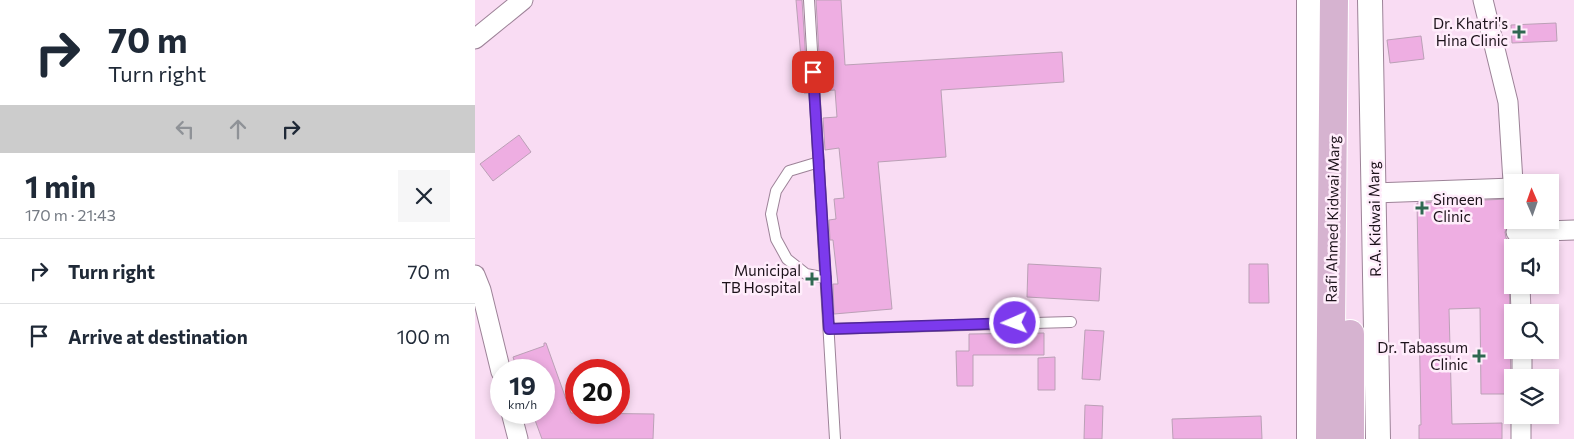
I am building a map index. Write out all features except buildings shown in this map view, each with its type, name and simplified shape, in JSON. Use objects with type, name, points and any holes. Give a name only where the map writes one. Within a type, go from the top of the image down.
[{"type":"main road","name":"Rafi Ahmed Kidwai Marg","points":[[1330,439],[1334,0]]},
{"type":"main road","points":[[1350,0],[1350,439]]},
{"type":"street","points":[[475,39],[523,0]]},
{"type":"street","points":[[1309,0],[1309,439]]},
{"type":"street","name":"R.A. Kidwai Marg","points":[[1370,0],[1378,439]]},
{"type":"street","points":[[1483,0],[1508,102],[1512,174]]},
{"type":"street","points":[[1374,193],[1504,188]]},
{"type":"street","points":[[1517,233],[1574,230]]},
{"type":"street","points":[[475,275],[481,290],[498,359]]},
{"type":"street","points":[[514,424],[518,439]]},
{"type":"street","points":[[1521,424],[1521,439]]},
{"type":"lane","points":[[809,0],[835,439]]},
{"type":"lane","points":[[819,162],[789,171],[775,191],[771,214],[776,239],[787,259],[806,274],[826,278]]},
{"type":"lane","points":[[829,329],[1071,322]]},
{"type":"place","name":"Dr. Khatri's Hina Clinic","points":[[1519,32]]},
{"type":"place","name":"Simeen Clinic","points":[[1422,208]]},
{"type":"place","name":"Municipal TB Hospital","points":[[812,279]]},
{"type":"place","name":"Dr. Tabassum Clinic","points":[[1479,356]]},
{"type":"route","points":[[813,72],[829,329],[1015,323]]}]
